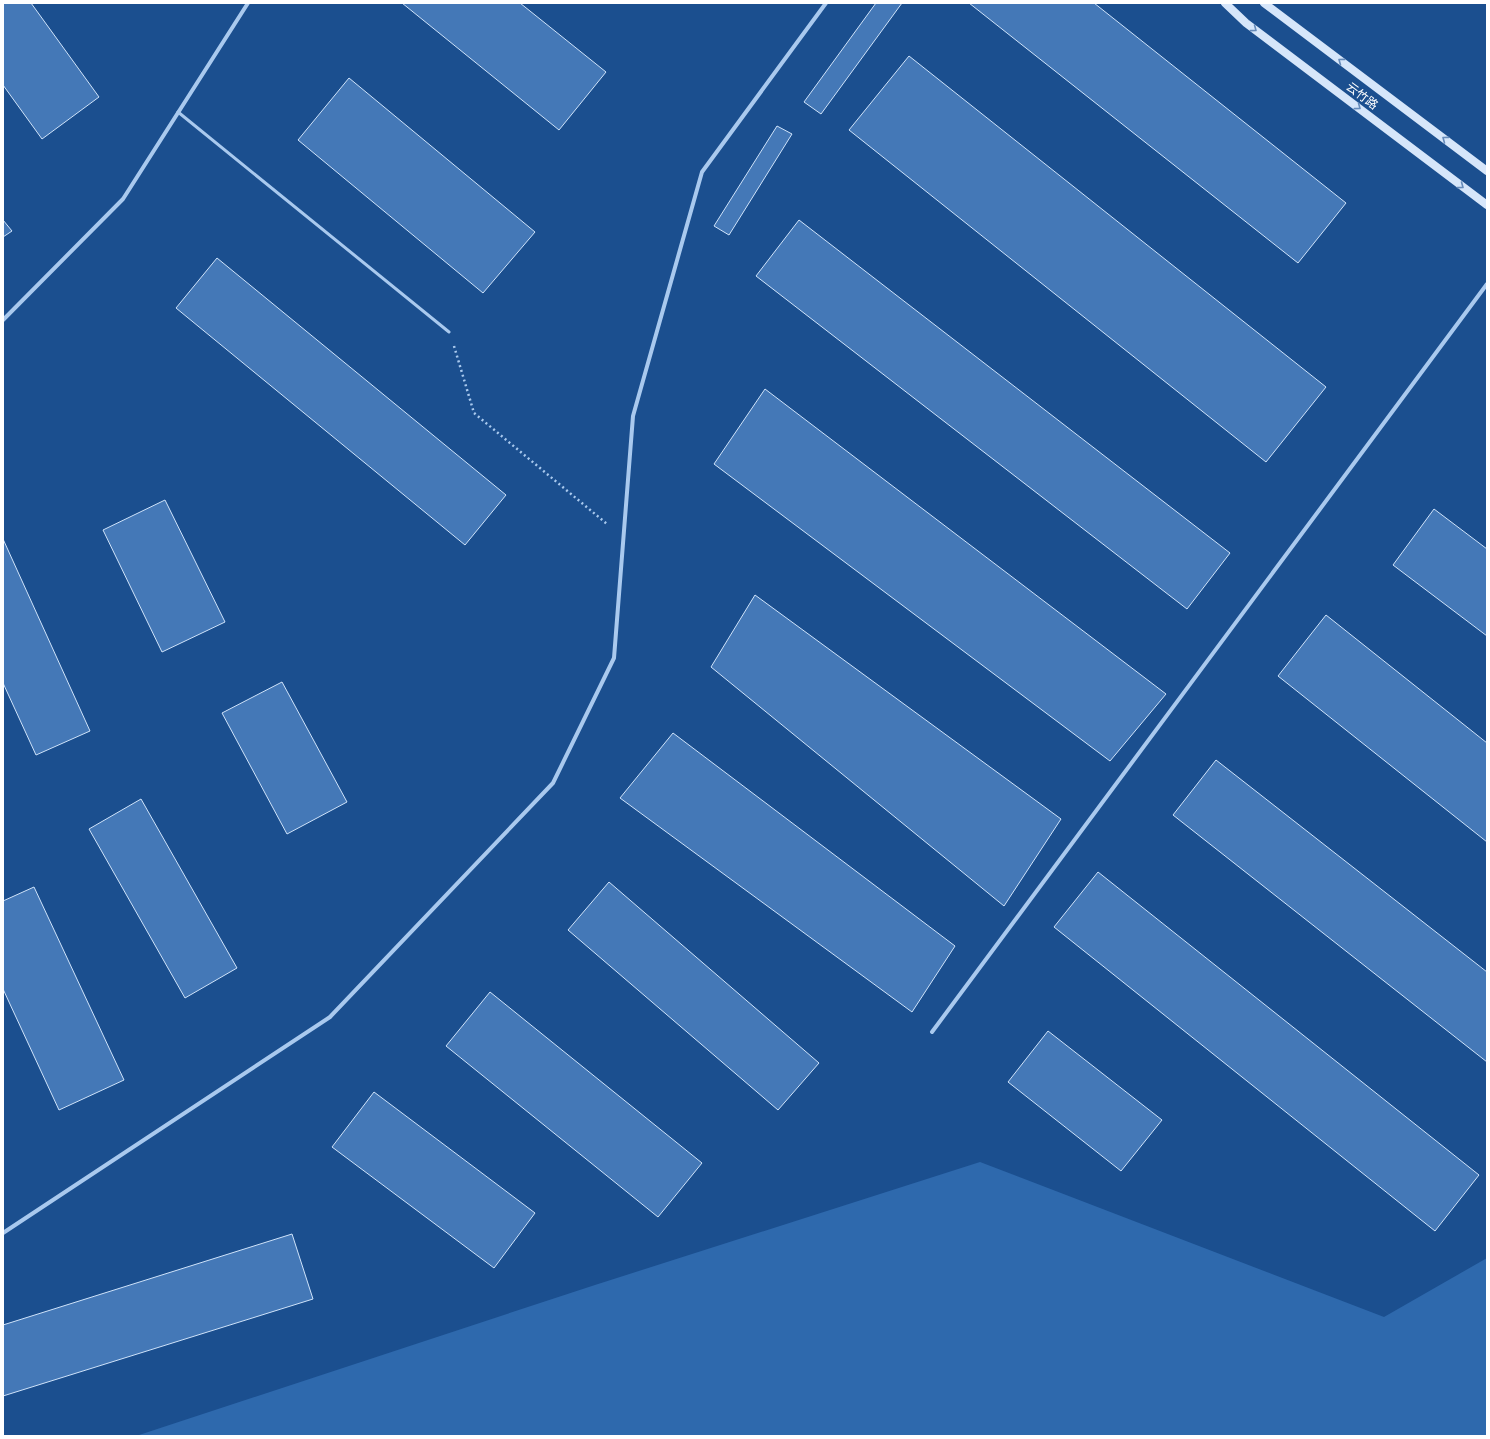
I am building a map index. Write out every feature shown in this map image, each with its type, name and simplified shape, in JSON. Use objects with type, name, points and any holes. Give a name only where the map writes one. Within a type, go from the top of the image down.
[{"type":"main road","name":"云竹路","points":[[1225,3],[1246,23],[1487,205]]},
{"type":"main road","name":"云竹路","points":[[1264,3],[1487,171]]},
{"type":"street","points":[[3,320],[123,199],[248,3]]},
{"type":"street","points":[[3,1233],[330,1017],[553,783],[614,658],[633,416],[702,172],[826,3]]},
{"type":"street","points":[[932,1032],[1487,284]]},
{"type":"lane","points":[[178,112],[449,332]]},
{"type":"path","points":[[449,332],[474,413],[623,537]]},
{"type":"shaded area","points":[[980,1162],[1384,1317],[1487,1258],[1487,1436],[136,1436],[595,1285]]},
{"type":"building","points":[[3,3],[31,3],[99,97],[42,139],[3,85]]},
{"type":"building","points":[[402,3],[520,3],[606,72],[559,130]]},
{"type":"building","points":[[876,3],[902,3],[821,114],[804,102]]},
{"type":"building","points":[[969,3],[1094,3],[1346,203],[1298,263]]},
{"type":"building","points":[[909,56],[1326,387],[1266,462],[849,130]]},
{"type":"building","points":[[349,78],[535,232],[483,293],[298,140]]},
{"type":"building","points":[[777,126],[792,134],[729,235],[714,226]]},
{"type":"building","points":[[3,220],[12,231],[3,237]]},
{"type":"building","points":[[799,220],[1230,553],[1187,609],[756,276]]},
{"type":"building","points":[[217,258],[506,495],[465,545],[176,308]]},
{"type":"building","points":[[765,389],[1166,694],[1110,761],[714,464]]},
{"type":"building","points":[[165,500],[225,622],[162,652],[103,530]]},
{"type":"building","points":[[1434,509],[1487,549],[1487,636],[1393,565]]},
{"type":"building","points":[[3,539],[90,731],[36,755],[3,683]]},
{"type":"building","points":[[755,595],[1061,819],[1004,906],[711,667]]},
{"type":"building","points":[[1326,615],[1487,743],[1487,842],[1278,676]]},
{"type":"building","points":[[282,682],[347,802],[287,834],[222,713]]},
{"type":"building","points":[[673,733],[955,946],[912,1012],[620,798]]},
{"type":"building","points":[[1216,760],[1487,972],[1487,1062],[1173,815]]},
{"type":"building","points":[[141,799],[237,968],[185,998],[89,829]]},
{"type":"building","points":[[1098,872],[1479,1175],[1435,1231],[1054,927]]},
{"type":"building","points":[[609,882],[819,1063],[778,1110],[568,930]]},
{"type":"building","points":[[34,887],[124,1080],[59,1110],[3,989],[3,901]]},
{"type":"building","points":[[490,992],[702,1163],[658,1217],[446,1046]]},
{"type":"building","points":[[1048,1031],[1162,1120],[1121,1171],[1008,1082]]},
{"type":"building","points":[[374,1092],[535,1213],[494,1268],[332,1147]]},
{"type":"building","points":[[292,1234],[313,1299],[3,1396],[3,1325]]}]
